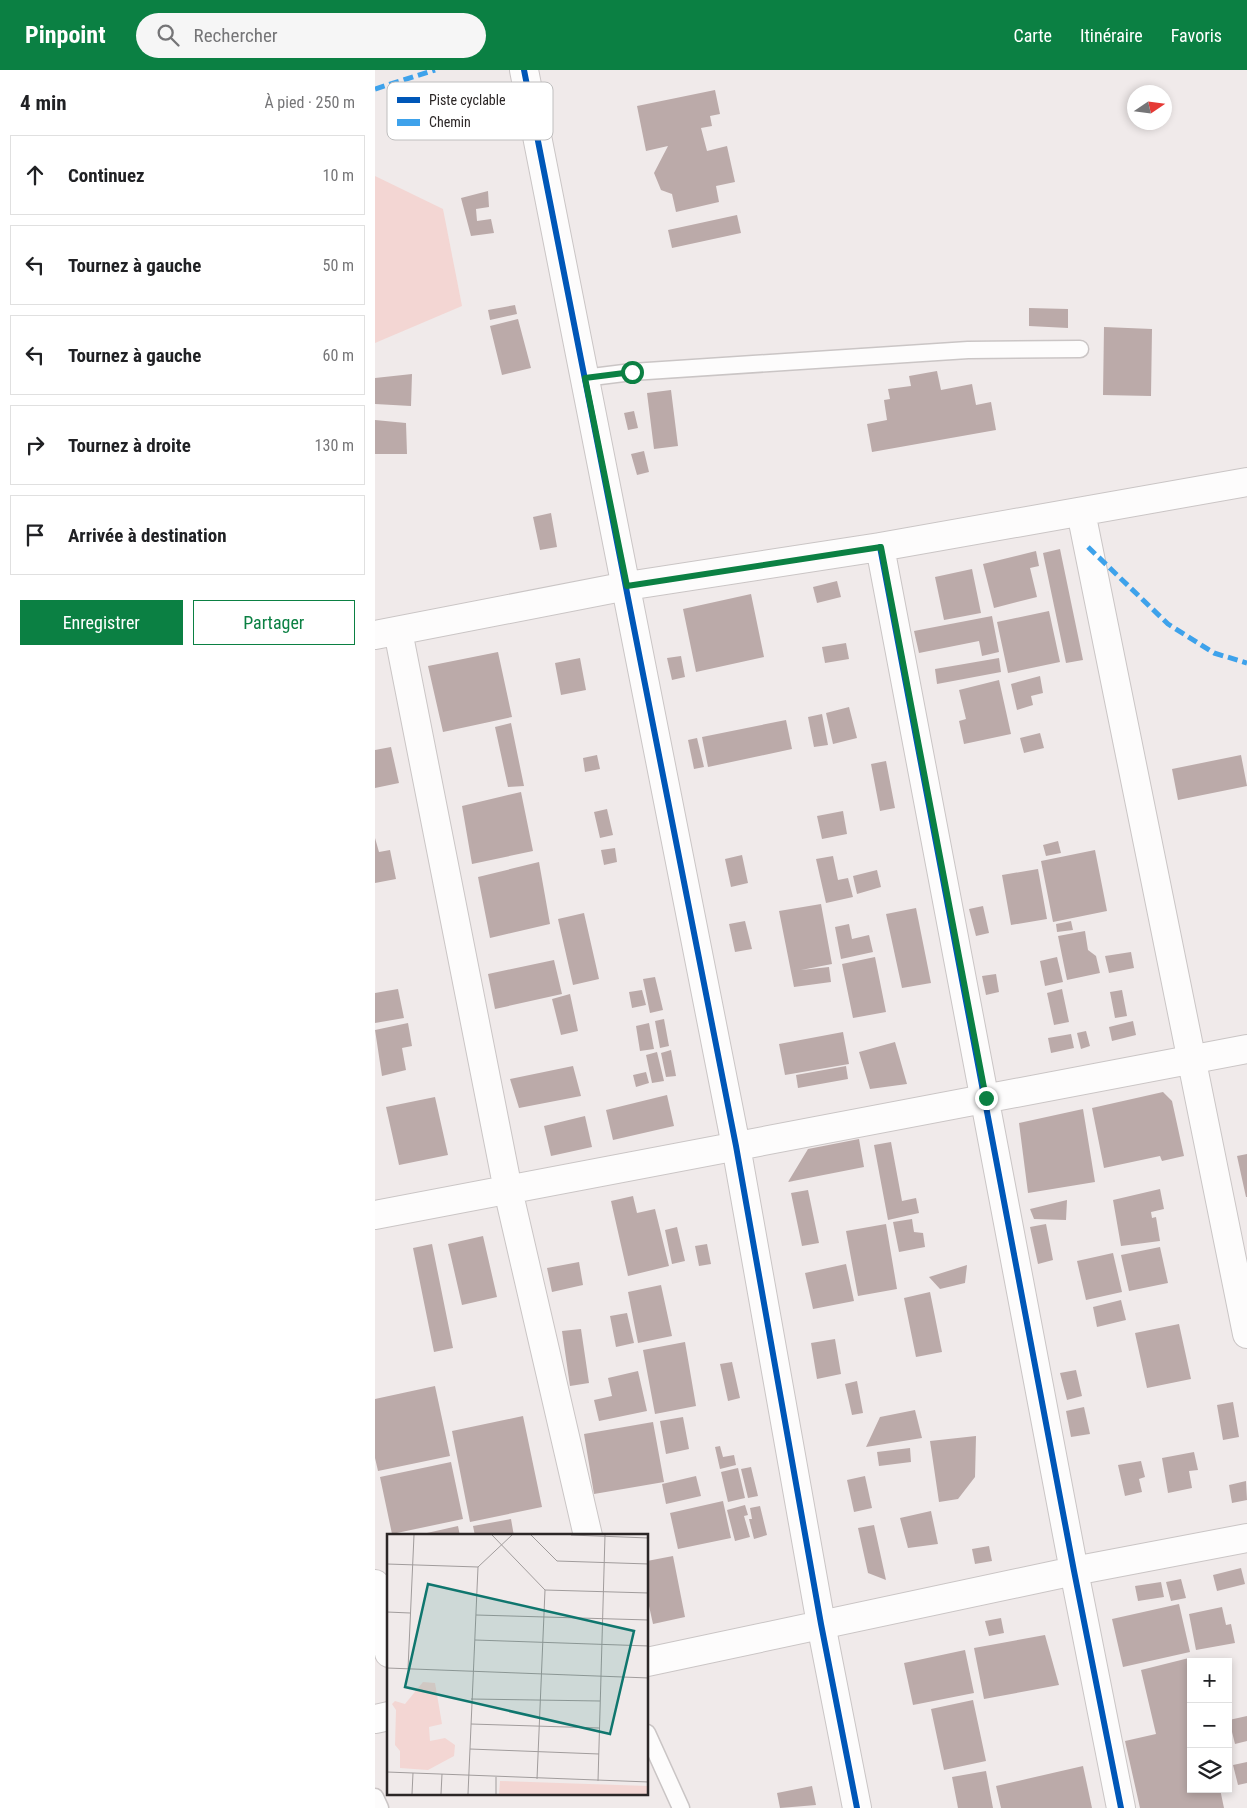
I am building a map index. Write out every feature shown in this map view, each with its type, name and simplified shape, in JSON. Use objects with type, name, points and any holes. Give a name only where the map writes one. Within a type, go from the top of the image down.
[{"type":"street","points":[[538,140],[736,1146],[821,1624],[857,1808]]},
{"type":"street","points":[[587,1534],[508,1190],[387,633],[627,586],[881,547],[1247,482]]},
{"type":"street","points":[[1081,512],[1247,1334]]},
{"type":"street","points":[[881,547],[1074,1571],[1121,1808]]},
{"type":"street","points":[[375,1215],[1247,1049]]},
{"type":"street","points":[[649,1662],[1074,1571],[1247,1538]]},
{"type":"street","points":[[375,1584],[387,1643]]},
{"type":"lane","points":[[585,378],[632,372],[968,350],[1080,349]]},
{"type":"lane","points":[[649,1738],[681,1808]]},
{"type":"lane","points":[[375,1796],[380,1808]]},
{"type":"shaded area","points":[[375,176],[443,209],[462,306],[375,343]]},
{"type":"building","points":[[715,90],[720,114],[710,116],[712,126],[701,128],[707,151],[727,146],[735,182],[716,186],[719,202],[676,212],[672,194],[661,190],[654,173],[668,146],[646,151],[637,106]]},
{"type":"building","points":[[488,191],[489,207],[476,209],[477,221],[491,219],[494,233],[471,236],[461,198]]},
{"type":"building","points":[[737,215],[741,233],[672,248],[668,230]]},
{"type":"building","points":[[515,305],[517,314],[490,320],[488,310]]},
{"type":"building","points":[[1029,308],[1068,309],[1068,328],[1029,326]]},
{"type":"building","points":[[518,319],[531,368],[502,375],[490,326]]},
{"type":"building","points":[[1104,327],[1152,329],[1151,396],[1103,395]]},
{"type":"building","points":[[937,371],[941,390],[972,384],[976,405],[991,402],[996,430],[872,452],[867,424],[887,420],[884,400],[890,399],[888,389],[911,386],[909,376]]},
{"type":"building","points":[[412,374],[411,406],[375,404],[375,378]]},
{"type":"building","points":[[671,390],[678,446],[654,449],[647,393]]},
{"type":"building","points":[[634,411],[638,428],[628,430],[624,413]]},
{"type":"building","points":[[375,420],[406,423],[407,454],[375,454]]},
{"type":"building","points":[[644,451],[649,472],[637,475],[631,454]]},
{"type":"building","points":[[551,513],[557,547],[540,550],[533,517]]},
{"type":"building","points":[[1060,549],[1083,660],[1066,663],[1043,553]]},
{"type":"building","points":[[1036,551],[1039,566],[1030,568],[1037,597],[994,608],[983,564]]},
{"type":"building","points":[[972,569],[981,613],[944,620],[935,577]]},
{"type":"building","points":[[837,581],[841,597],[817,603],[813,587]]},
{"type":"building","points":[[751,594],[764,657],[696,672],[683,609]]},
{"type":"building","points":[[1049,611],[1060,662],[1008,673],[997,622]]},
{"type":"building","points":[[992,616],[999,652],[982,656],[979,641],[919,653],[914,631]]},
{"type":"building","points":[[846,643],[849,659],[825,663],[822,647]]},
{"type":"building","points":[[498,652],[512,717],[443,732],[428,666]]},
{"type":"building","points":[[681,656],[685,677],[672,680],[667,658]]},
{"type":"building","points":[[580,658],[586,690],[561,695],[555,663]]},
{"type":"building","points":[[999,658],[1001,672],[937,684],[935,669]]},
{"type":"building","points":[[1040,676],[1043,693],[1031,696],[1033,705],[1017,710],[1011,684]]},
{"type":"building","points":[[999,680],[1011,734],[964,744],[959,721],[966,719],[959,690]]},
{"type":"building","points":[[849,707],[857,738],[833,744],[826,713]]},
{"type":"building","points":[[822,714],[828,745],[814,747],[808,717]]},
{"type":"building","points":[[786,720],[792,749],[708,767],[702,737]]},
{"type":"building","points":[[511,723],[524,786],[508,787],[495,727]]},
{"type":"building","points":[[1040,733],[1044,748],[1024,753],[1020,738]]},
{"type":"building","points":[[697,738],[704,767],[694,769],[688,740]]},
{"type":"building","points":[[391,747],[399,783],[375,788],[375,750]]},
{"type":"building","points":[[597,755],[600,769],[585,772],[583,758]]},
{"type":"building","points":[[1241,755],[1247,786],[1178,800],[1172,769]]},
{"type":"building","points":[[886,761],[895,808],[880,811],[871,764]]},
{"type":"building","points":[[521,792],[533,851],[472,864],[462,806]]},
{"type":"building","points":[[607,809],[613,835],[600,838],[594,812]]},
{"type":"building","points":[[843,811],[847,834],[822,839],[817,816]]},
{"type":"building","points":[[375,838],[379,852],[390,850],[396,879],[375,883]]},
{"type":"building","points":[[1058,841],[1061,853],[1046,856],[1043,845]]},
{"type":"building","points":[[615,848],[617,862],[604,865],[601,850]]},
{"type":"building","points":[[1095,850],[1107,911],[1053,922],[1041,861]]},
{"type":"building","points":[[742,855],[748,883],[731,887],[725,859]]},
{"type":"building","points":[[833,856],[838,880],[848,878],[853,897],[826,903],[816,859]]},
{"type":"building","points":[[539,862],[550,924],[490,938],[478,877]]},
{"type":"building","points":[[1038,869],[1047,919],[1011,925],[1002,875]]},
{"type":"building","points":[[877,870],[881,887],[857,894],[853,876]]},
{"type":"building","points":[[821,904],[832,964],[801,970],[829,967],[831,982],[794,987],[779,911]]},
{"type":"building","points":[[983,906],[989,933],[976,936],[969,909]]},
{"type":"building","points":[[916,908],[931,983],[902,988],[886,914]]},
{"type":"building","points":[[584,913],[599,979],[573,985],[558,919]]},
{"type":"building","points":[[745,921],[752,949],[735,952],[729,924]]},
{"type":"building","points":[[1071,921],[1073,930],[1057,932],[1056,924]]},
{"type":"building","points":[[849,924],[852,939],[869,935],[873,952],[841,959],[835,927]]},
{"type":"building","points":[[1085,931],[1088,950],[1096,956],[1100,973],[1067,980],[1058,936]]},
{"type":"building","points":[[1131,952],[1134,968],[1109,973],[1105,956]]},
{"type":"building","points":[[875,957],[886,1012],[853,1018],[842,964]]},
{"type":"building","points":[[1057,957],[1063,982],[1045,986],[1040,961]]},
{"type":"building","points":[[554,960],[562,994],[495,1009],[488,974]]},
{"type":"building","points":[[996,974],[999,992],[986,995],[982,976]]},
{"type":"building","points":[[655,977],[663,1010],[650,1013],[643,979]]},
{"type":"building","points":[[398,989],[404,1018],[375,1023],[375,993]]},
{"type":"building","points":[[1062,989],[1069,1022],[1054,1025],[1047,993]]},
{"type":"building","points":[[642,990],[646,1005],[632,1008],[629,992]]},
{"type":"building","points":[[1122,990],[1127,1016],[1115,1018],[1110,992]]},
{"type":"building","points":[[570,994],[578,1031],[561,1035],[552,999]]},
{"type":"building","points":[[664,1019],[669,1046],[660,1048],[655,1021]]},
{"type":"building","points":[[1133,1021],[1136,1035],[1112,1041],[1109,1027]]},
{"type":"building","points":[[408,1023],[412,1046],[402,1048],[406,1070],[382,1076],[375,1030]]},
{"type":"building","points":[[649,1023],[654,1049],[640,1051],[636,1026]]},
{"type":"building","points":[[1086,1031],[1090,1046],[1081,1049],[1077,1033]]},
{"type":"building","points":[[843,1032],[849,1064],[785,1075],[779,1044]]},
{"type":"building","points":[[1071,1034],[1074,1048],[1051,1053],[1048,1038]]},
{"type":"building","points":[[895,1042],[907,1084],[870,1089],[859,1052]]},
{"type":"building","points":[[671,1050],[676,1076],[666,1077],[661,1053]]},
{"type":"building","points":[[657,1052],[664,1081],[652,1083],[646,1055]]},
{"type":"building","points":[[573,1066],[581,1096],[519,1108],[510,1079]]},
{"type":"building","points":[[846,1066],[848,1079],[798,1088],[796,1075]]},
{"type":"building","points":[[646,1072],[649,1083],[636,1087],[633,1075]]},
{"type":"building","points":[[1163,1092],[1172,1101],[1184,1156],[1162,1161],[1160,1156],[1104,1168],[1092,1108]]},
{"type":"building","points":[[667,1095],[674,1126],[613,1140],[606,1110]]},
{"type":"building","points":[[435,1097],[448,1155],[399,1165],[386,1107]]},
{"type":"building","points":[[1083,1109],[1095,1182],[1028,1193],[1019,1123]]},
{"type":"building","points":[[585,1116],[592,1147],[551,1156],[544,1126]]},
{"type":"building","points":[[859,1139],[864,1167],[788,1182],[808,1149]]},
{"type":"building","points":[[891,1142],[902,1201],[916,1198],[919,1213],[888,1220],[874,1145]]},
{"type":"building","points":[[1247,1154],[1247,1197],[1246,1197],[1237,1156]]},
{"type":"building","points":[[1160,1189],[1164,1209],[1151,1212],[1152,1218],[1156,1217],[1160,1241],[1121,1246],[1113,1200]]},
{"type":"building","points":[[808,1190],[819,1243],[802,1246],[791,1193]]},
{"type":"building","points":[[633,1196],[637,1213],[655,1209],[669,1266],[628,1276],[611,1201]]},
{"type":"building","points":[[1067,1200],[1066,1220],[1034,1219],[1030,1209]]},
{"type":"building","points":[[912,1219],[914,1232],[923,1233],[925,1247],[899,1252],[893,1222]]},
{"type":"building","points":[[886,1224],[897,1289],[858,1296],[846,1231]]},
{"type":"building","points":[[1046,1224],[1053,1260],[1038,1264],[1030,1227]]},
{"type":"building","points":[[677,1227],[685,1261],[672,1264],[665,1230]]},
{"type":"building","points":[[483,1236],[497,1297],[462,1305],[448,1244]]},
{"type":"building","points":[[432,1244],[453,1348],[434,1352],[413,1248]]},
{"type":"building","points":[[707,1244],[711,1264],[699,1266],[695,1246]]},
{"type":"building","points":[[1160,1247],[1168,1283],[1129,1291],[1121,1255]]},
{"type":"building","points":[[1113,1253],[1122,1292],[1086,1300],[1077,1261]]},
{"type":"building","points":[[579,1262],[583,1285],[552,1292],[547,1268]]},
{"type":"building","points":[[846,1264],[854,1301],[813,1309],[805,1273]]},
{"type":"building","points":[[967,1265],[965,1283],[940,1289],[929,1277]]},
{"type":"building","points":[[661,1285],[672,1336],[638,1343],[628,1292]]},
{"type":"building","points":[[930,1292],[942,1352],[916,1357],[904,1298]]},
{"type":"building","points":[[1121,1300],[1126,1320],[1097,1327],[1093,1307]]},
{"type":"building","points":[[627,1313],[634,1343],[616,1347],[610,1316]]},
{"type":"building","points":[[1179,1324],[1191,1379],[1147,1388],[1135,1333]]},
{"type":"building","points":[[581,1329],[589,1383],[570,1386],[562,1331]]},
{"type":"building","points":[[835,1339],[841,1374],[817,1379],[811,1343]]},
{"type":"building","points":[[685,1342],[696,1406],[655,1414],[643,1350]]},
{"type":"building","points":[[732,1362],[740,1398],[728,1401],[720,1364]]},
{"type":"building","points":[[1076,1370],[1082,1396],[1067,1400],[1060,1373]]},
{"type":"building","points":[[638,1371],[647,1411],[599,1421],[594,1400],[612,1396],[608,1378]]},
{"type":"building","points":[[857,1381],[863,1413],[852,1415],[845,1384]]},
{"type":"building","points":[[435,1386],[450,1456],[378,1471],[375,1458],[375,1399]]},
{"type":"building","points":[[1233,1402],[1239,1437],[1223,1440],[1217,1405]]},
{"type":"building","points":[[1084,1407],[1090,1434],[1071,1437],[1066,1411]]},
{"type":"building","points":[[915,1410],[922,1438],[866,1447],[880,1417]]},
{"type":"building","points":[[523,1416],[542,1507],[470,1522],[452,1431]]},
{"type":"building","points":[[683,1417],[689,1449],[666,1454],[660,1421]]},
{"type":"building","points":[[653,1422],[664,1482],[594,1494],[584,1434]]},
{"type":"building","points":[[976,1436],[975,1477],[958,1499],[939,1502],[930,1441]]},
{"type":"building","points":[[720,1446],[723,1457],[734,1455],[736,1465],[720,1469],[715,1447]]},
{"type":"building","points":[[910,1448],[911,1462],[879,1466],[877,1452]]},
{"type":"building","points":[[1194,1452],[1198,1470],[1189,1471],[1192,1488],[1168,1493],[1162,1458]]},
{"type":"building","points":[[1141,1461],[1145,1477],[1139,1479],[1142,1492],[1125,1496],[1118,1465]]},
{"type":"building","points":[[451,1462],[463,1519],[392,1534],[380,1477]]},
{"type":"building","points":[[751,1467],[758,1496],[748,1498],[741,1469]]},
{"type":"building","points":[[738,1468],[745,1498],[728,1502],[721,1472]]},
{"type":"building","points":[[696,1476],[701,1496],[666,1504],[662,1484]]},
{"type":"building","points":[[865,1476],[872,1508],[854,1512],[847,1480]]},
{"type":"building","points":[[1246,1481],[1247,1500],[1232,1503],[1229,1485]]},
{"type":"building","points":[[723,1501],[731,1538],[678,1549],[670,1513]]},
{"type":"building","points":[[745,1505],[748,1515],[744,1516],[750,1537],[735,1541],[727,1510]]},
{"type":"building","points":[[760,1506],[767,1535],[754,1539],[749,1519],[752,1519],[750,1508]]},
{"type":"building","points":[[931,1511],[938,1544],[908,1548],[900,1518]]},
{"type":"building","points":[[511,1519],[514,1534],[475,1534],[473,1526]]},
{"type":"building","points":[[874,1525],[886,1580],[868,1573],[858,1528]]},
{"type":"building","points":[[458,1526],[460,1534],[422,1534]]},
{"type":"building","points":[[989,1546],[992,1561],[975,1564],[972,1549]]},
{"type":"building","points":[[673,1556],[685,1617],[653,1624],[649,1606],[649,1561]]},
{"type":"building","points":[[1241,1568],[1245,1584],[1217,1591],[1213,1575]]},
{"type":"building","points":[[1181,1579],[1186,1598],[1171,1601],[1166,1582]]},
{"type":"building","points":[[1161,1582],[1164,1597],[1138,1601],[1135,1586]]},
{"type":"building","points":[[1179,1604],[1190,1652],[1123,1667],[1112,1619]]},
{"type":"building","points":[[1222,1607],[1226,1625],[1231,1624],[1235,1643],[1196,1650],[1189,1614]]},
{"type":"building","points":[[1001,1618],[1004,1633],[989,1636],[985,1621]]},
{"type":"building","points":[[1045,1635],[1059,1685],[984,1699],[974,1648]]},
{"type":"building","points":[[965,1650],[974,1693],[913,1705],[904,1663]]},
{"type":"building","points":[[1187,1658],[1187,1793],[1221,1793],[1224,1808],[1140,1808],[1125,1741],[1156,1734],[1141,1670]]},
{"type":"building","points":[[973,1700],[986,1761],[944,1770],[931,1709]]},
{"type":"building","points":[[1247,1716],[1247,1741],[1235,1744],[1232,1732],[1232,1719]]},
{"type":"building","points":[[1247,1762],[1247,1783],[1238,1785],[1233,1765]]},
{"type":"building","points":[[1083,1766],[1092,1808],[1001,1808],[996,1786]]},
{"type":"building","points":[[986,1771],[993,1808],[958,1808],[952,1777]]},
{"type":"building","points":[[812,1786],[816,1805],[780,1808],[777,1793]]},
{"type":"marked path","points":[[397,82],[435,70]]},
{"type":"marked path","points":[[375,89],[387,85]]},
{"type":"marked path","points":[[1088,547],[1168,624],[1214,653],[1247,663]]},
{"type":"cycle path","points":[[524,70],[526,82]]},
{"type":"cycle path","points":[[538,140],[736,1146],[821,1624],[857,1808]]},
{"type":"cycle path","points":[[880,547],[1074,1571],[1121,1808]]},
{"type":"route","points":[[632,372],[585,378],[627,586],[881,547],[986,1098]]}]
